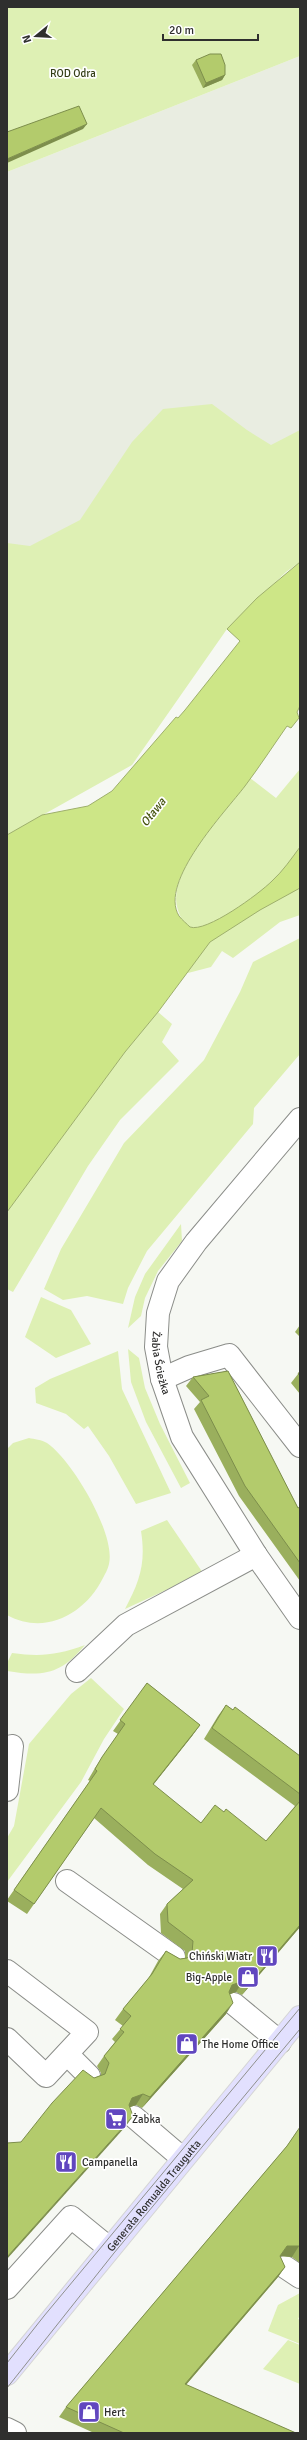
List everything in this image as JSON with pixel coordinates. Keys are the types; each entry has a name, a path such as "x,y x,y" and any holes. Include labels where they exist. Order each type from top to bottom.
{"main road":[{"name":"Generała Romualda Traugutta","path":"7,2374 182,2158 300,2017"}],"street":[{"name":"Żabia Ścieżka","path":"300,1119 196,1242 168,1281 158,1313 156,1347 162,1379 182,1437 256,1555 300,1618"},
{"path":"162,1379 189,1367 229,1355 300,1446"},
{"path":"77,1670 126,1626 256,1555"},
{"path":"7,1790 12,1746"},
{"path":"67,1881 174,1957"},
{"path":"7,1971 87,2032 46,2076 7,2039"},
{"path":"234,2004 280,2042"},
{"path":"67,2054 89,2076"},
{"path":"134,2117 182,2158"},
{"path":"7,2288 71,2217 109,2248"},
{"path":"7,2429 15,2433"}],"shaded area":[{"path":"300,56 300,533 7,744 7,172"}],"green space":[{"name":"ROD Odra","path":"7,7 300,7 300,56 7,172"},
{"path":"212,404 247,430 271,445 300,430 300,562 286,572 227,629 132,765 7,835 7,543 30,546 80,520 132,442 163,409"},
{"path":"300,769 300,915 280,922 233,958 222,951 211,967 188,973 190,943 178,911 176,899 179,883 185,867 194,851 250,778 276,798"},
{"path":"300,938 300,1054 254,1108 253,1124 147,1251 128,1288 123,1304 87,1296 63,1300 44,1289 61,1249 124,1143 204,1060 240,992 253,962"},
{"path":"158,1012 172,1024 162,1042 179,1061 120,1120 88,1166 13,1292 7,1289 7,1212 125,1052"},
{"path":"181,1224 182,1241 158,1271 145,1298 141,1316 128,1328 135,1297 145,1274"},
{"path":"41,1297 71,1310 91,1344 56,1358 25,1337"},
{"path":"128,1349 139,1358 145,1388 160,1424 190,1483 181,1488 146,1422 131,1382"},
{"path":"118,1351 122,1389 171,1493 136,1504 109,1456 88,1426 84,1429 66,1414 36,1403 35,1388 50,1379"},
{"path":"29,1438 47,1443 68,1465 90,1499 99,1517 106,1535 109,1551 109,1564 103,1578 86,1602 75,1611 62,1618 49,1622 36,1623 21,1621 7,1615 7,1449 13,1443"},
{"path":"167,1520 203,1573 125,1609 135,1590 140,1572 143,1553 141,1531"},
{"path":"85,1645 68,1662 60,1668 51,1671 31,1674 7,1671 7,1663 12,1653 40,1655 66,1651"},
{"path":"91,1678 124,1709 104,1739 81,1782 7,1882 7,1838 14,1826 29,1744 71,1694"},
{"path":"300,2293 300,2315 298,2319 300,2320 300,2344 268,2331 278,2305"},
{"path":"288,2340 300,2345 300,2384 263,2369"}],"water":[{"name":"Oława","path":"300,562 300,706 297,712 299,718 291,728 287,726 245,786 210,829 197,848 178,885 175,902 179,916 190,927 198,927 220,919 245,903 265,887 287,865 300,847 300,888 260,910 210,942 158,1012 125,1052 7,1212 7,835 42,815 88,806 112,791 176,717 178,718 185,710 240,641 227,629 257,598"}],"building":[{"path":"210,54 221,54 225,65 225,75 206,83 196,60"},
{"path":"79,106 87,124 7,159 7,132"},
{"path":"228,1371 298,1508 300,1507 300,1563 245,1486 201,1400 209,1396 193,1377"},
{"path":"147,1683 200,1725 153,1784 201,1823 215,1805 224,1812 226,1809 266,1841 300,1801 300,1925 250,1984 243,1981 232,1985 229,1992 233,2003 150,2097 143,2094 132,2098 129,2105 133,2116 7,2257 7,2143 21,2142 52,2103 83,2070 94,2078 105,2074 109,2063 104,2056 124,2032 120,2029 131,2016 123,2009 152,1974 166,1951 180,1959 187,1958 192,1953 193,1941 168,1922 167,1904 193,1880 155,1854 101,1808 34,1904 14,1890 97,1771 95,1769 102,1757 125,1724 120,1720"},
{"path":"226,1705 233,1710 235,1707 300,1756 300,1794 212,1728"},
{"path":"300,2127 300,2247 287,2246 280,2256 285,2267 185,2384 296,2433 124,2433 66,2407 287,2146"}],"tram line":[{"path":"7,2363 44,2316 300,2008"},
{"path":"7,2388 114,2253 300,2029"}],"place":[{"name":"Chiński Wiatr","path":"267,1956"},
{"name":"Big-Apple","path":"248,1977"},
{"name":"The Home Office","path":"187,2044"},
{"name":"Żabka","path":"116,2119"},
{"name":"Campanella","path":"66,2162"},
{"name":"Hert","path":"89,2412"}]}
